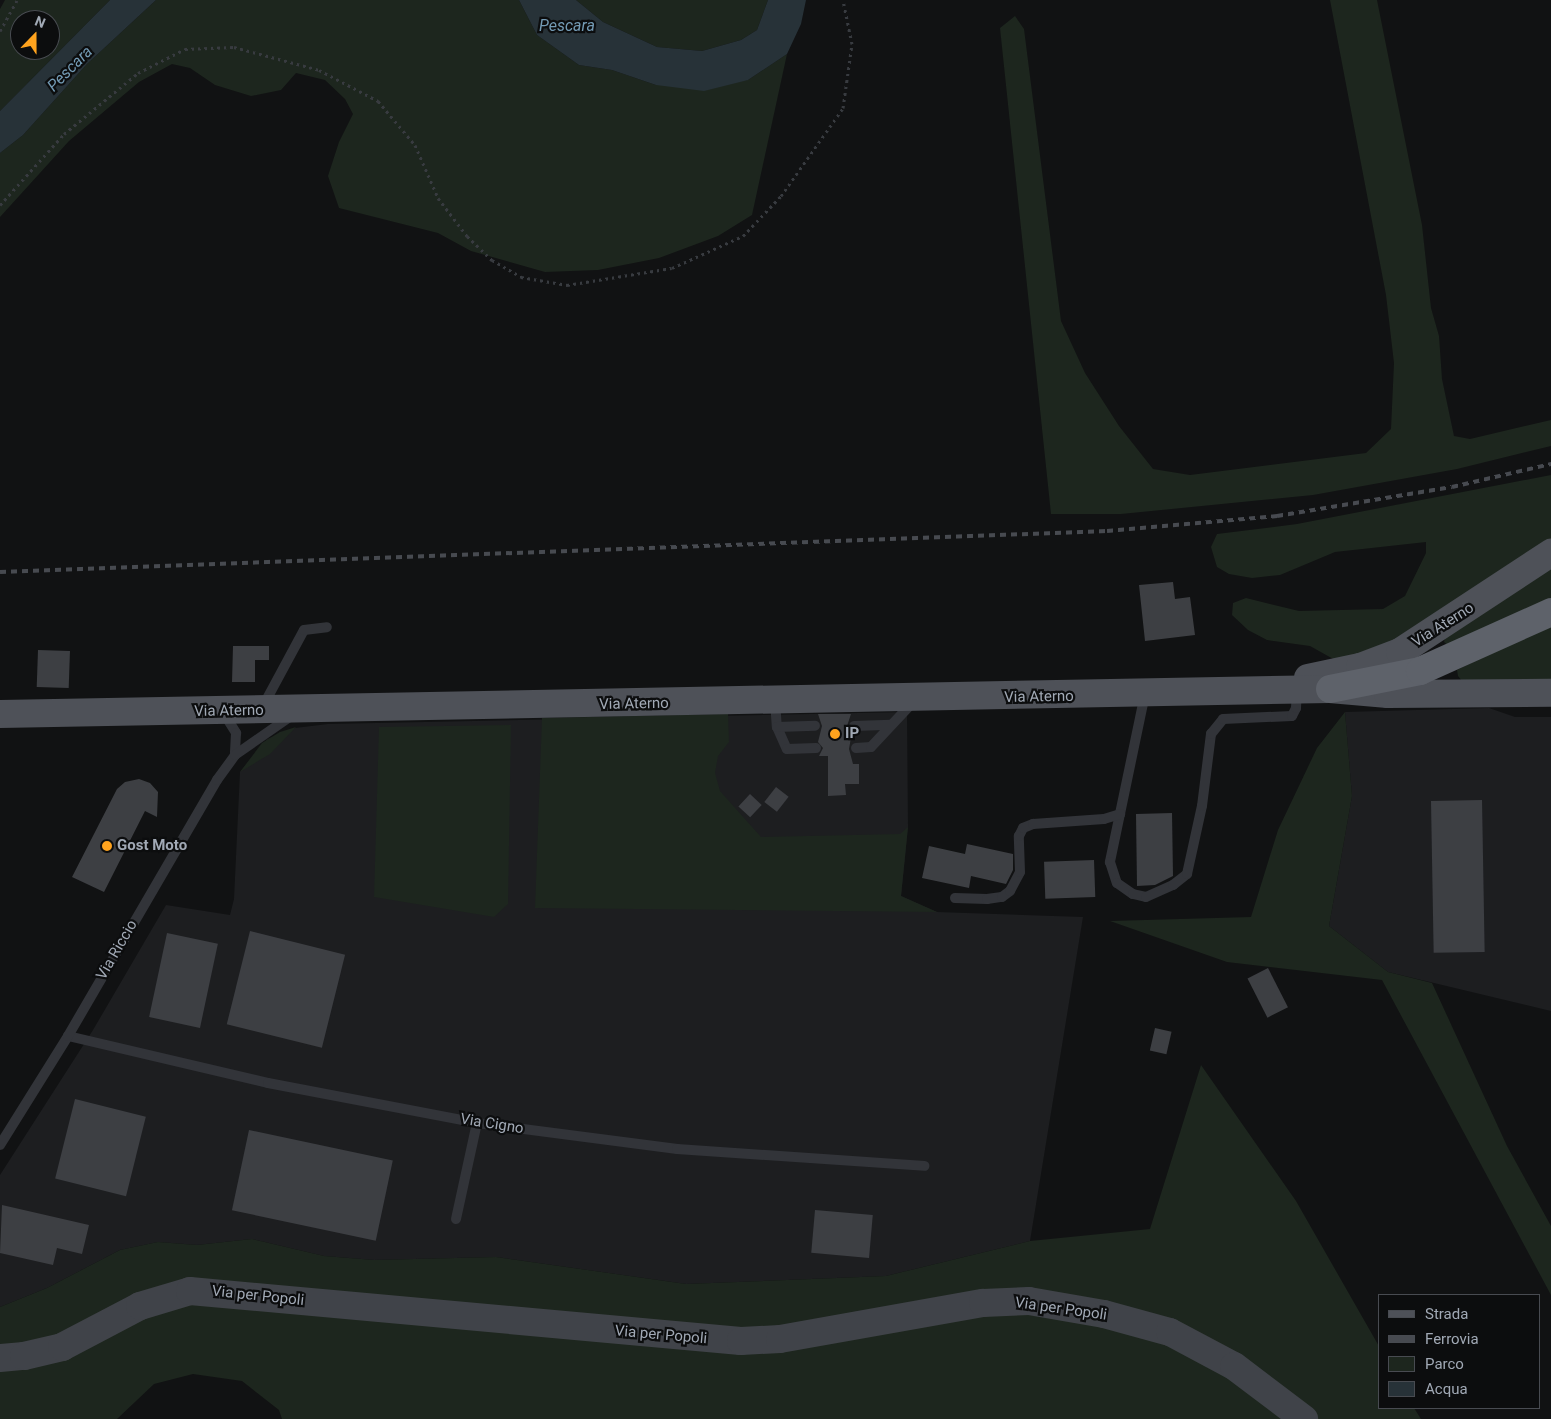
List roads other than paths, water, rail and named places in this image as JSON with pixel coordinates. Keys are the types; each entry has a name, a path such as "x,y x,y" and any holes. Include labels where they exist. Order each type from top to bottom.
{"highway":[{"path":"1330,689 1420,670 1551,612"}],"main road":[{"name":"Via Aterno","path":"1268,692 1286,683 1360,667 1400,652 1551,553"},
{"name":"Via Aterno","path":"0,714 302,710 776,714 916,698 1268,692 1330,689 1388,694 1551,693"},
{"name":"Via per Popoli","path":"0,1358 31,1355 62,1346 140,1306 169,1295 190,1291 741,1341 780,1339 983,1303 1029,1301 1104,1314 1170,1332 1234,1366 1304,1419"}],"lane":[{"path":"261,710 304,630 327,627"},
{"path":"1145,694 1110,862 1118,882 1133,894 1146,897 1173,885 1187,874 1202,806 1211,734 1224,719 1292,716 1296,708 1297,691"},
{"path":"856,748 871,747 916,698"},
{"name":"Via Riccio","path":"0,1145 68,1036 200,808 235,755 302,710"},
{"path":"222,711 236,733 235,755"},
{"path":"776,714 816,726"},
{"path":"776,714 787,749 816,748"},
{"path":"854,726 891,725"},
{"path":"955,898 987,899 1002,897 1010,891 1020,872 1020,836 1023,828 1034,824 1104,819 1120,814"},
{"name":"Via Cigno","path":"68,1036 268,1083 477,1123 677,1149 924,1166"},
{"path":"456,1219 477,1123"}],"water":[{"name":"Pescara","path":"110,0 156,0 87,64 23,135 0,153 0,111 51,60 60,60 60,50"},
{"name":"Pescara","path":"519,0 576,0 603,22 657,47 702,51 741,40 757,30 768,0 806,0 801,24 787,54 748,80 704,91 656,85 612,70 579,65 537,35"}],"railway":[{"path":"0,572 1107,531 1277,516 1452,487 1551,464"}],"place":[{"name":"IP","path":"835,734"},
{"name":"Gost Moto","path":"107,846"}]}
